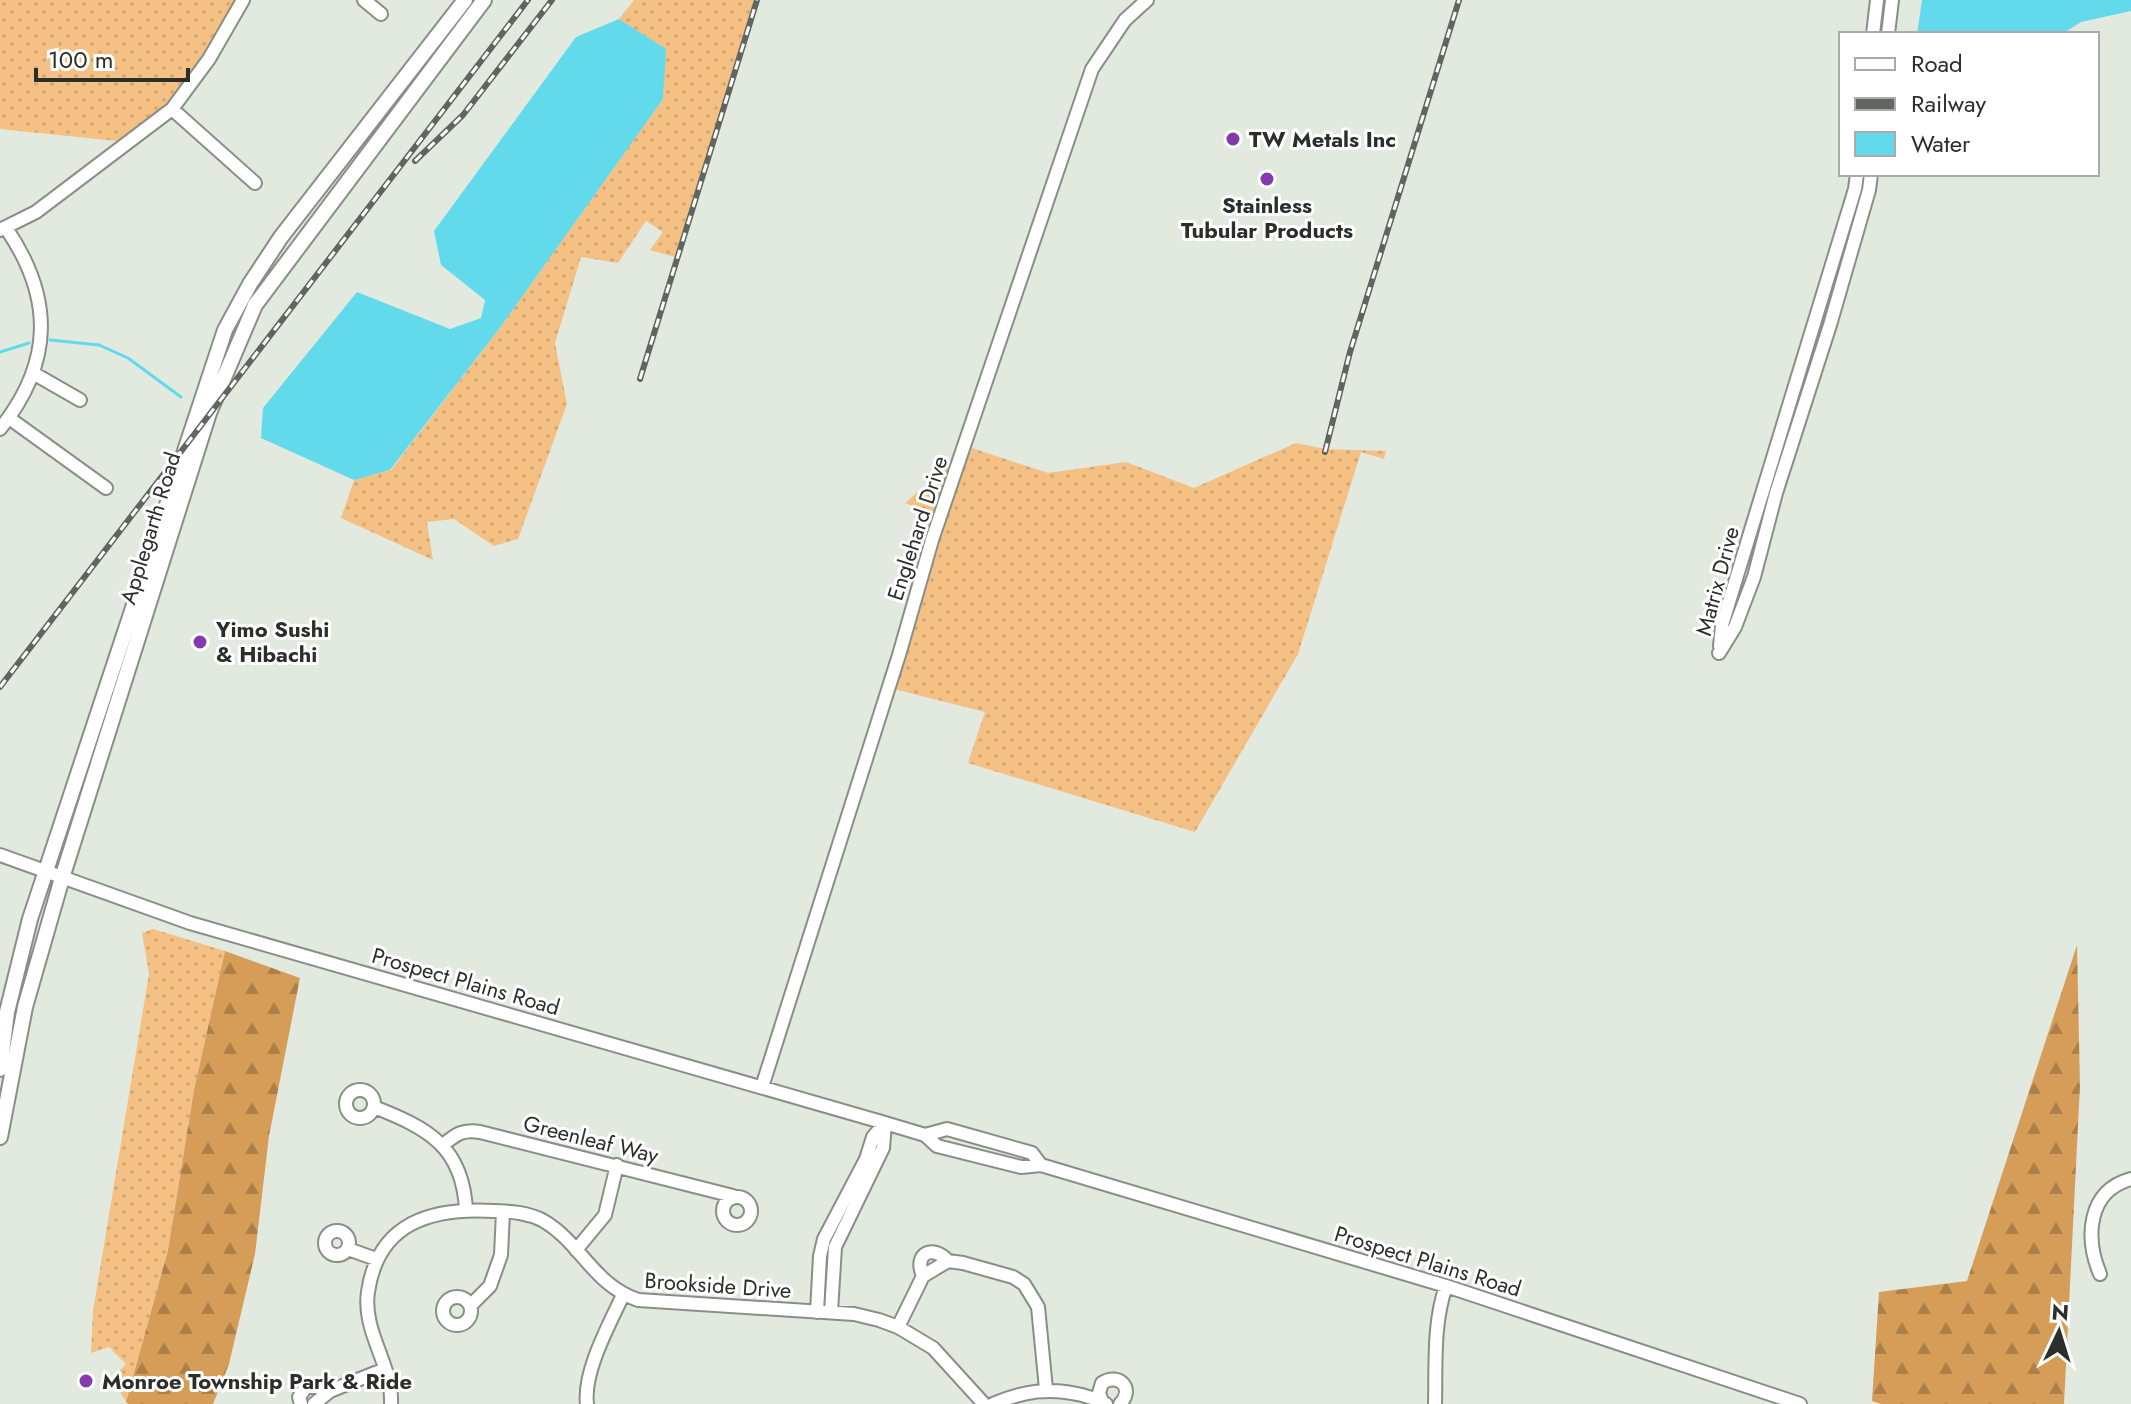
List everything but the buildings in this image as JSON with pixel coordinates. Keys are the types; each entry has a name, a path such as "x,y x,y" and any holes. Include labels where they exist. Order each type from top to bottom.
{"main road":[{"name":"Applegarth Road","path":"0,1069 7,1012 30,919 225,330 281,237 465,0"},
{"name":"Applegarth Road","path":"0,1137 25,1007 62,878 209,413 255,305 484,0"}],"street":[{"path":"0,429 28,388 42,337 41,313 22,251 3,229 36,212 172,109 209,59 243,0"},
{"path":"364,0 381,14"},
{"name":"Englehard Drive","path":"762,1087 899,655 932,540 1092,69 1125,20 1147,0"},
{"path":"1873,32 1877,0"},
{"path":"1888,32 1892,0"},
{"path":"172,109 255,183"},
{"name":"Matrix Drive","path":"1857,176 1722,625 1719,653 1735,627 1754,577 1776,493 1830,325 1871,176"},
{"path":"33,373 80,400"},
{"path":"9,418 106,488"},
{"name":"Prospect Plains Road","path":"0,855 190,923 925,1135 947,1129 1032,1153 1041,1165 1446,1286 1800,1404"},
{"path":"374,1107 423,1129 443,1145 462,1178 466,1210"},
{"path":"817,1312 824,1239 866,1159 873,1137 885,1123"},
{"path":"831,1312 835,1247 883,1148 885,1123"},
{"name":"Greenleaf Way","path":"443,1145 466,1130 733,1196"},
{"path":"576,1250 605,1215 617,1165"},
{"path":"2100,1274 2091,1244 2094,1215 2103,1194 2131,1179"},
{"name":"Brookside Drive","path":"391,1404 385,1369 367,1312 376,1259 397,1233 408,1225 436,1213 466,1210 525,1213 539,1219 552,1226 601,1279 623,1295 648,1302 854,1314 898,1327 933,1348 984,1404"},
{"path":"470,1306 490,1286 501,1255 503,1212"},
{"path":"348,1249 376,1259"},
{"path":"923,1276 920,1260 926,1253 932,1252 948,1261 1013,1277 1024,1284 1038,1307 1046,1389"},
{"path":"898,1327 923,1276 948,1261"},
{"path":"1435,1404 1438,1325 1446,1286"},
{"path":"587,1404 585,1390 601,1343 623,1295"},
{"path":"314,1404 326,1393 385,1369"},
{"path":"1104,1402 1099,1393 1102,1383 1112,1378 1122,1382 1127,1391 1120,1404"},
{"path":"301,1404 299,1397 306,1387 318,1387 326,1393"},
{"path":"993,1404 1015,1395 1046,1389 1104,1402"}],"shaded area":[{"path":"0,0 246,0 209,64 127,142 0,129"},
{"path":"634,0 754,0 675,257 650,250 663,232 646,221 618,263 581,257 555,343 567,404 518,539 494,546 454,519 427,522 433,560 341,518 354,480 391,470 499,329 663,99 665,49 619,19"},
{"path":"1296,443 1325,449 1386,451 1384,459 1361,452 1298,654 1195,832 968,763 985,712 894,689 947,518 905,503 969,447 1048,473 1126,462 1194,488"},
{"path":"153,929 225,951 194,1090 168,1249 126,1402 112,1378 126,1364 109,1347 91,1353 93,1311 149,974 142,933"}],"green space":[{"path":"2077,945 2080,1086 2064,1404 1881,1404 1872,1401 1879,1292 1967,1281"},
{"path":"225,951 300,978 269,1136 255,1254 229,1364 213,1404 128,1404 126,1402 168,1250 194,1090"}],"water":[{"path":"1922,0 2131,0 2131,11 2081,22 2065,32 1917,32"},
{"path":"619,19 666,49 663,99 499,329 390,470 354,480 261,438 263,408 357,292 450,329 481,318 485,300 441,265 434,231 576,37"}],"waterway":[{"path":"50,340 99,345 128,358 181,397"},
{"path":"0,352 29,343"}],"railway":[{"path":"0,687 528,0"},
{"path":"415,161 463,115 552,0"},
{"path":"640,379 757,0"},
{"path":"1325,452 1350,352 1459,0"}],"place":[{"name":"TW Metals Inc","path":"1233,139"},
{"name":"Stainless Tubular Products","path":"1267,179"},
{"name":"Yimo Sushi & Hibachi","path":"200,642"},
{"name":"Monroe Township Park & Ride","path":"86,1381"}]}
